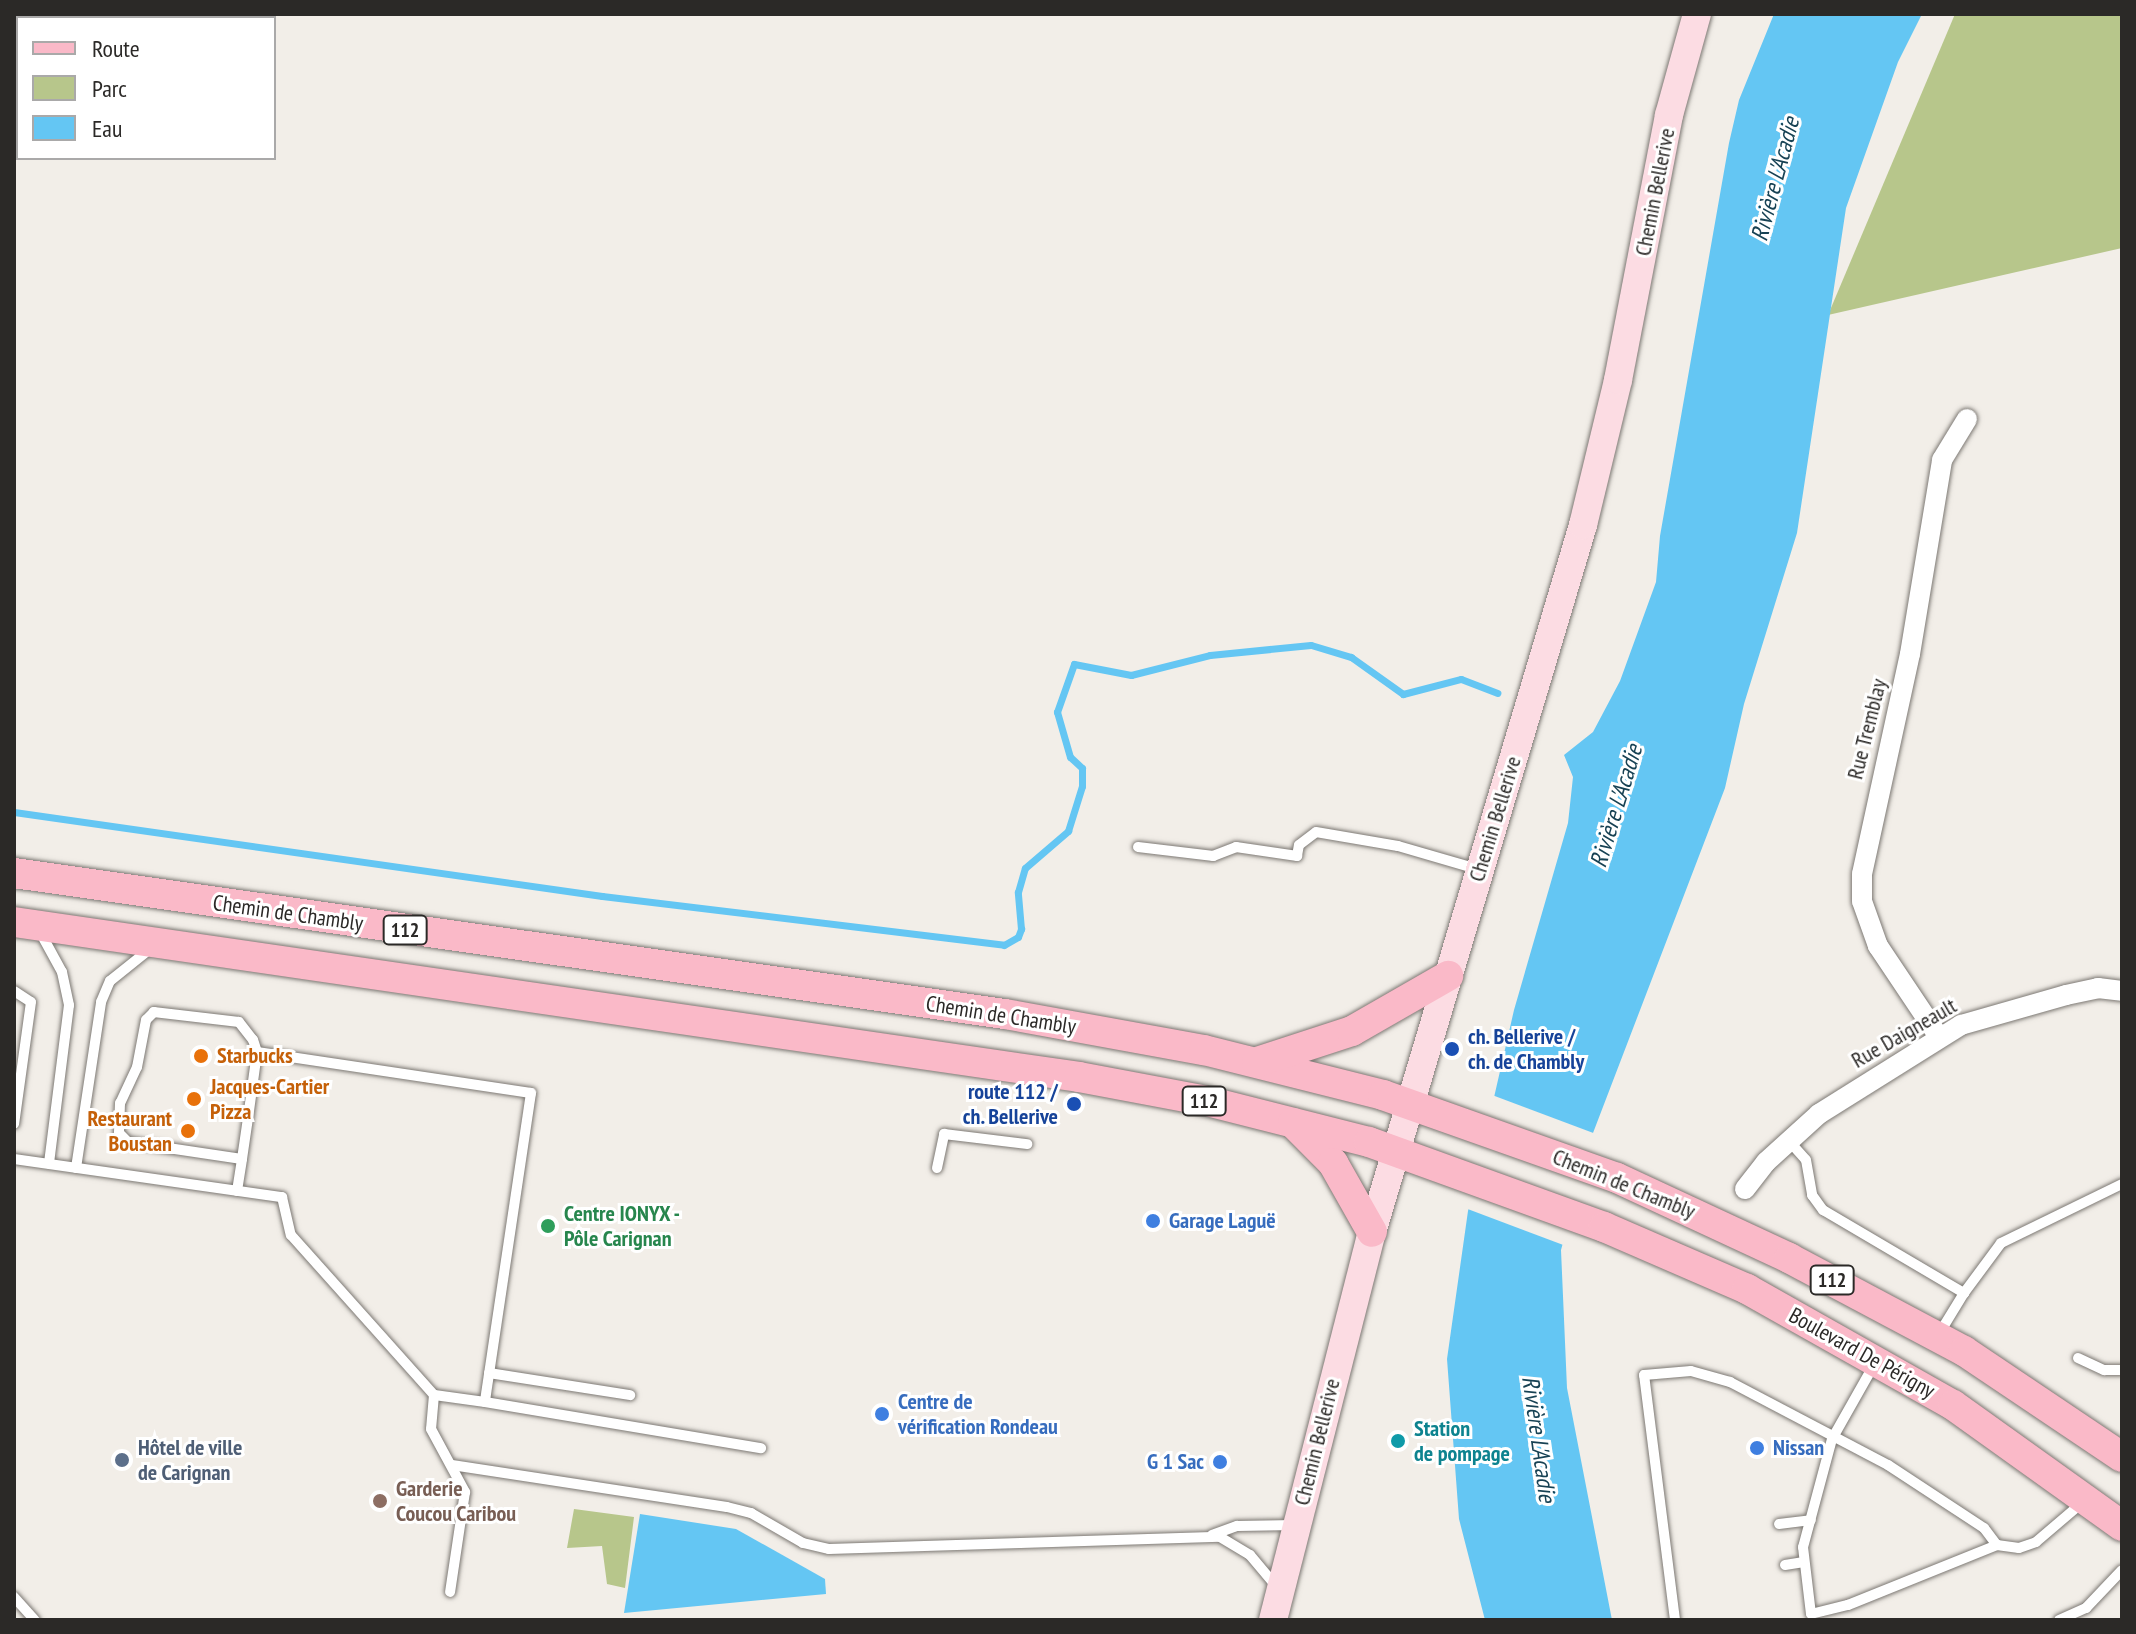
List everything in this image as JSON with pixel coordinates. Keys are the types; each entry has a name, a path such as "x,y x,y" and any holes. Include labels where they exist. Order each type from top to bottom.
{"main road":[{"name":"Chemin Bellerive","path":"1273,1620 1372,1232 1593,486 1669,115 1697,14"},
{"name":"Chemin de Chambly","path":"14,873 993,1012 1257,1062 1410,1104 1594,1169 1750,1239 1938,1336"},
{"name":"112","path":"25,923 1079,1077 1291,1121 1396,1150"},
{"path":"1257,1062 1352,1031 1448,976"},
{"path":"1291,1121 1333,1163 1372,1232"},
{"name":"Boulevard De Périgny","path":"1396,1150 1580,1218 1747,1289 1877,1359 1974,1418 2121,1523"},
{"name":"112","path":"1938,1336 2122,1457"}],"street":[{"name":"Rue Tremblay","path":"1939,1037 1871,932 1862,874 1910,654 1942,460 1967,419"},
{"name":"Rue Daigneault","path":"1745,1189 1788,1140 1819,1114 1939,1037 1974,1019 2051,998 2098,988 2122,991"}],"lane":[{"path":"1138,847 1213,856 1236,847 1297,856 1299,845 1316,832 1398,846 1479,870"},
{"path":"25,923 62,972 69,1005 49,1164"},
{"path":"76,1168 103,994 117,974 160,942"},
{"path":"14,991 25,993 31,1002 14,1124"},
{"path":"237,1191 242,1159 257,1052 239,1022 154,1012 143,1029 137,1067 118,1112 117,1128 128,1142 242,1159"},
{"path":"257,1052 531,1093 485,1402"},
{"path":"937,1168 944,1134 1027,1144"},
{"path":"1788,1140 1806,1160 1812,1195 1823,1210 1964,1293"},
{"path":"14,1159 282,1197 291,1235 434,1395 761,1448"},
{"path":"1938,1336 1964,1293 2001,1243 2122,1184"},
{"path":"2078,1358 2104,1370 2122,1370"},
{"path":"1877,1359 1832,1439 1811,1520 1804,1562 1812,1617 1997,1545 2019,1548 2036,1542 2069,1519 2087,1498"},
{"path":"1675,1620 1644,1375 1678,1370 1717,1376 1832,1439 1888,1465 1984,1528 1997,1545"},
{"path":"489,1373 630,1395"},
{"path":"434,1395 431,1429 465,1492 450,1592"},
{"path":"452,1465 727,1507 751,1513 803,1543 829,1549 1210,1536 1237,1526 1297,1525"},
{"path":"1779,1524 1811,1520"},
{"path":"1210,1536 1238,1545 1280,1591"},
{"path":"1785,1565 1804,1562"},
{"path":"2059,1620 2081,1612 2122,1570"},
{"path":"14,1597 35,1620"}],"green space":[{"path":"1955,14 2122,14 2122,248 1828,315"},
{"path":"574,1509 634,1517 625,1588 607,1584 602,1546 567,1548"}],"water":[{"name":"Rivière L'Acadie","path":"1774,14 1922,14 1898,62 1846,208 1797,533 1744,704 1725,788 1593,1133 1561,1250 1567,1388 1612,1620 1485,1620 1459,1519 1447,1359 1468,1211 1514,1010 1568,823 1573,777 1564,755 1593,732 1620,681 1656,582 1660,536 1729,143 1739,100"},
{"path":"640,1514 736,1529 825,1579 826,1594 624,1613"}],"pier":[{"path":"1492,1095 1596,1134 1566,1246 1465,1208"}],"waterway":[{"path":"14,812 602,896 1004,945 1018,937 1021,929 1018,892 1025,868 1068,831 1082,786 1082,768 1070,757 1057,712 1074,664 1131,675 1210,655 1311,645 1351,657 1403,694 1461,679 1497,693"}],"place":[{"name":"ch. Bellerive / ch. de Chambly","path":"1452,1049"},
{"name":"Starbucks","path":"201,1056"},
{"name":"Jacques-Cartier Pizza","path":"194,1099"},
{"name":"route 112 / ch. Bellerive","path":"1074,1104"},
{"name":"Restaurant Boustan","path":"188,1131"},
{"name":"Garage Laguë","path":"1153,1221"},
{"name":"Centre IONYX - Pôle Carignan","path":"548,1226"},
{"name":"Centre de vérification Rondeau","path":"882,1414"},
{"name":"Station de pompage","path":"1398,1441"},
{"name":"Nissan","path":"1757,1448"},
{"name":"Hôtel de ville de Carignan","path":"122,1460"},
{"name":"G 1 Sac","path":"1220,1462"},
{"name":"Garderie Coucou Caribou","path":"380,1501"}]}
